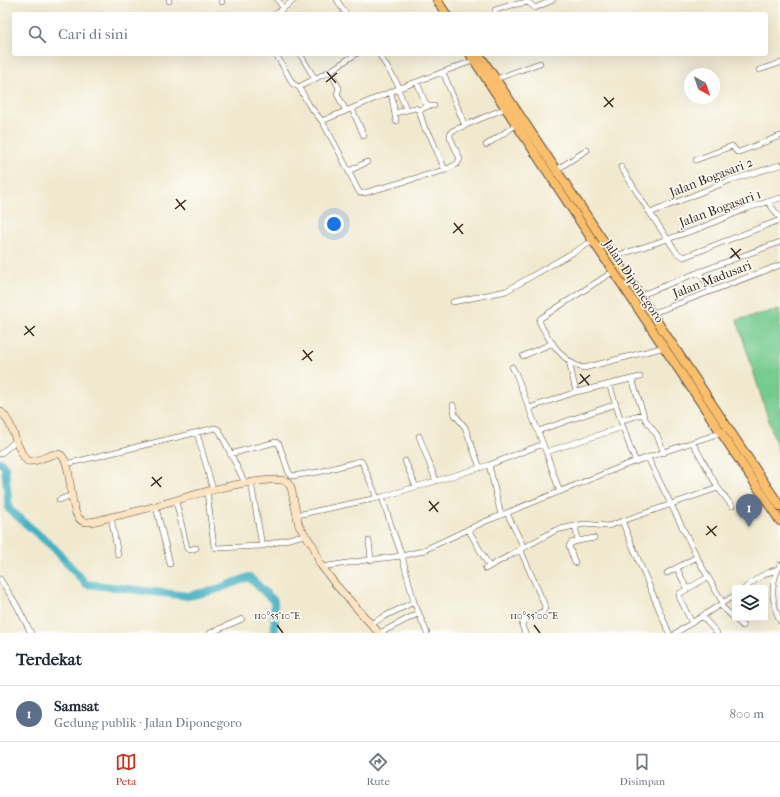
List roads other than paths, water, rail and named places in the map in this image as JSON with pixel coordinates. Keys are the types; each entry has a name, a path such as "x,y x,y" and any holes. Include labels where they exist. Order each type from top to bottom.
{"main road":[{"path":"437,0 445,12"},
{"path":"444,0 446,12"},
{"name":"Jalan Diponegoro","path":"476,56 496,79 516,125 593,241 665,347 780,506"},
{"name":"Jalan Diponegoro","path":"476,56 509,106 556,170 652,314 780,520"}],"street":[{"path":"278,0 281,12 294,0"},
{"path":"337,0 345,12"},
{"path":"495,12 497,9 528,2 534,8 553,0"},
{"path":"277,56 293,84 299,87 309,105 322,122 360,193 445,170 457,164 460,159 450,134 452,131 509,106"},
{"path":"301,56 315,79"},
{"path":"299,87 353,56"},
{"path":"380,56 399,88 406,109"},
{"path":"322,122 399,88 443,72 476,56"},
{"path":"759,70 780,62"},
{"path":"496,79 540,63"},
{"path":"330,70 339,88 337,94 346,111"},
{"path":"443,72 465,126"},
{"path":"395,113 406,109 415,108 419,110 431,106 425,102 417,82"},
{"path":"391,92 396,121"},
{"path":"352,109 364,136"},
{"path":"419,110 425,129 430,135 445,170"},
{"path":"486,145 516,125"},
{"path":"696,160 732,146 737,152 739,152 779,136"},
{"path":"556,170 587,150"},
{"path":"349,171 367,162"},
{"name":"Jalan Bogasari 2","path":"650,213 731,180 780,165"},
{"path":"621,167 650,213 668,238"},
{"name":"Jalan Bogasari 1","path":"613,257 698,229 748,208 780,198"},
{"path":"768,202 780,219"},
{"name":"Jalan Bogasari 1","path":"668,238 677,253 684,257 780,219"},
{"path":"453,302 506,291 593,241"},
{"path":"639,296 780,242"},
{"name":"Jalan Madusari","path":"652,314 780,265"},
{"path":"614,271 541,318 539,321 540,324 558,350 574,365 584,368 665,347"},
{"path":"699,272 711,291"},
{"path":"523,356 553,343"},
{"path":"569,361 576,392"},
{"path":"512,367 543,444 560,492"},
{"path":"529,408 576,392 640,377"},
{"path":"632,379 645,419 657,435 664,453"},
{"path":"609,384 622,420 628,443 636,462"},
{"path":"538,431 616,404"},
{"path":"453,405 455,414 465,427 480,468"},
{"path":"0,411 8,420 27,461 35,462 53,454 63,456 66,464 76,516 86,523 156,507 210,491 248,482 288,478 319,472 360,461 364,464 377,498"},
{"path":"622,420 643,414"},
{"path":"546,452 623,427"},
{"path":"66,464 215,428 219,430 230,454 248,482 262,546"},
{"path":"322,567 371,559 402,556 422,551 501,515 636,462 725,431"},
{"path":"197,433 210,491 215,548 262,546 304,534"},
{"path":"419,436 436,481"},
{"path":"0,454 17,440"},
{"path":"230,454 276,442 278,444 291,487 299,526 314,546 322,567 380,633 419,613"},
{"path":"693,443 718,488 732,506"},
{"path":"297,515 382,497 480,468 543,444"},
{"path":"648,458 721,604 743,626"},
{"path":"405,461 416,487"},
{"path":"489,465 501,515"},
{"path":"468,529 487,568 556,530 590,524 607,526 718,488"},
{"path":"59,500 72,495"},
{"path":"382,497 402,556 414,602 427,633"},
{"path":"176,501 187,548 189,550 196,548"},
{"path":"156,507 170,564"},
{"path":"507,513 545,606 544,611 523,621 522,626 525,633"},
{"path":"112,517 118,555"},
{"path":"622,521 669,633"},
{"path":"575,526 578,541"},
{"path":"575,563 569,544 594,538"},
{"path":"368,541 371,559"},
{"path":"667,573 697,557"},
{"path":"749,585 760,576 779,567"},
{"path":"779,567 773,586 772,598 780,621"},
{"path":"677,568 687,589"},
{"path":"692,623 679,596 680,593 708,577"},
{"path":"0,579 16,604 31,633"},
{"path":"676,633 732,597"},
{"path":"371,624 414,602"},
{"path":"702,616 717,633"},
{"path":"210,633 242,619"}],"waterway":[{"path":"0,462 5,467 9,509 54,548 86,584 188,596 215,590 249,577 274,601 275,633"}],"place":[{"name":"Samsat","path":"749,527"}]}
